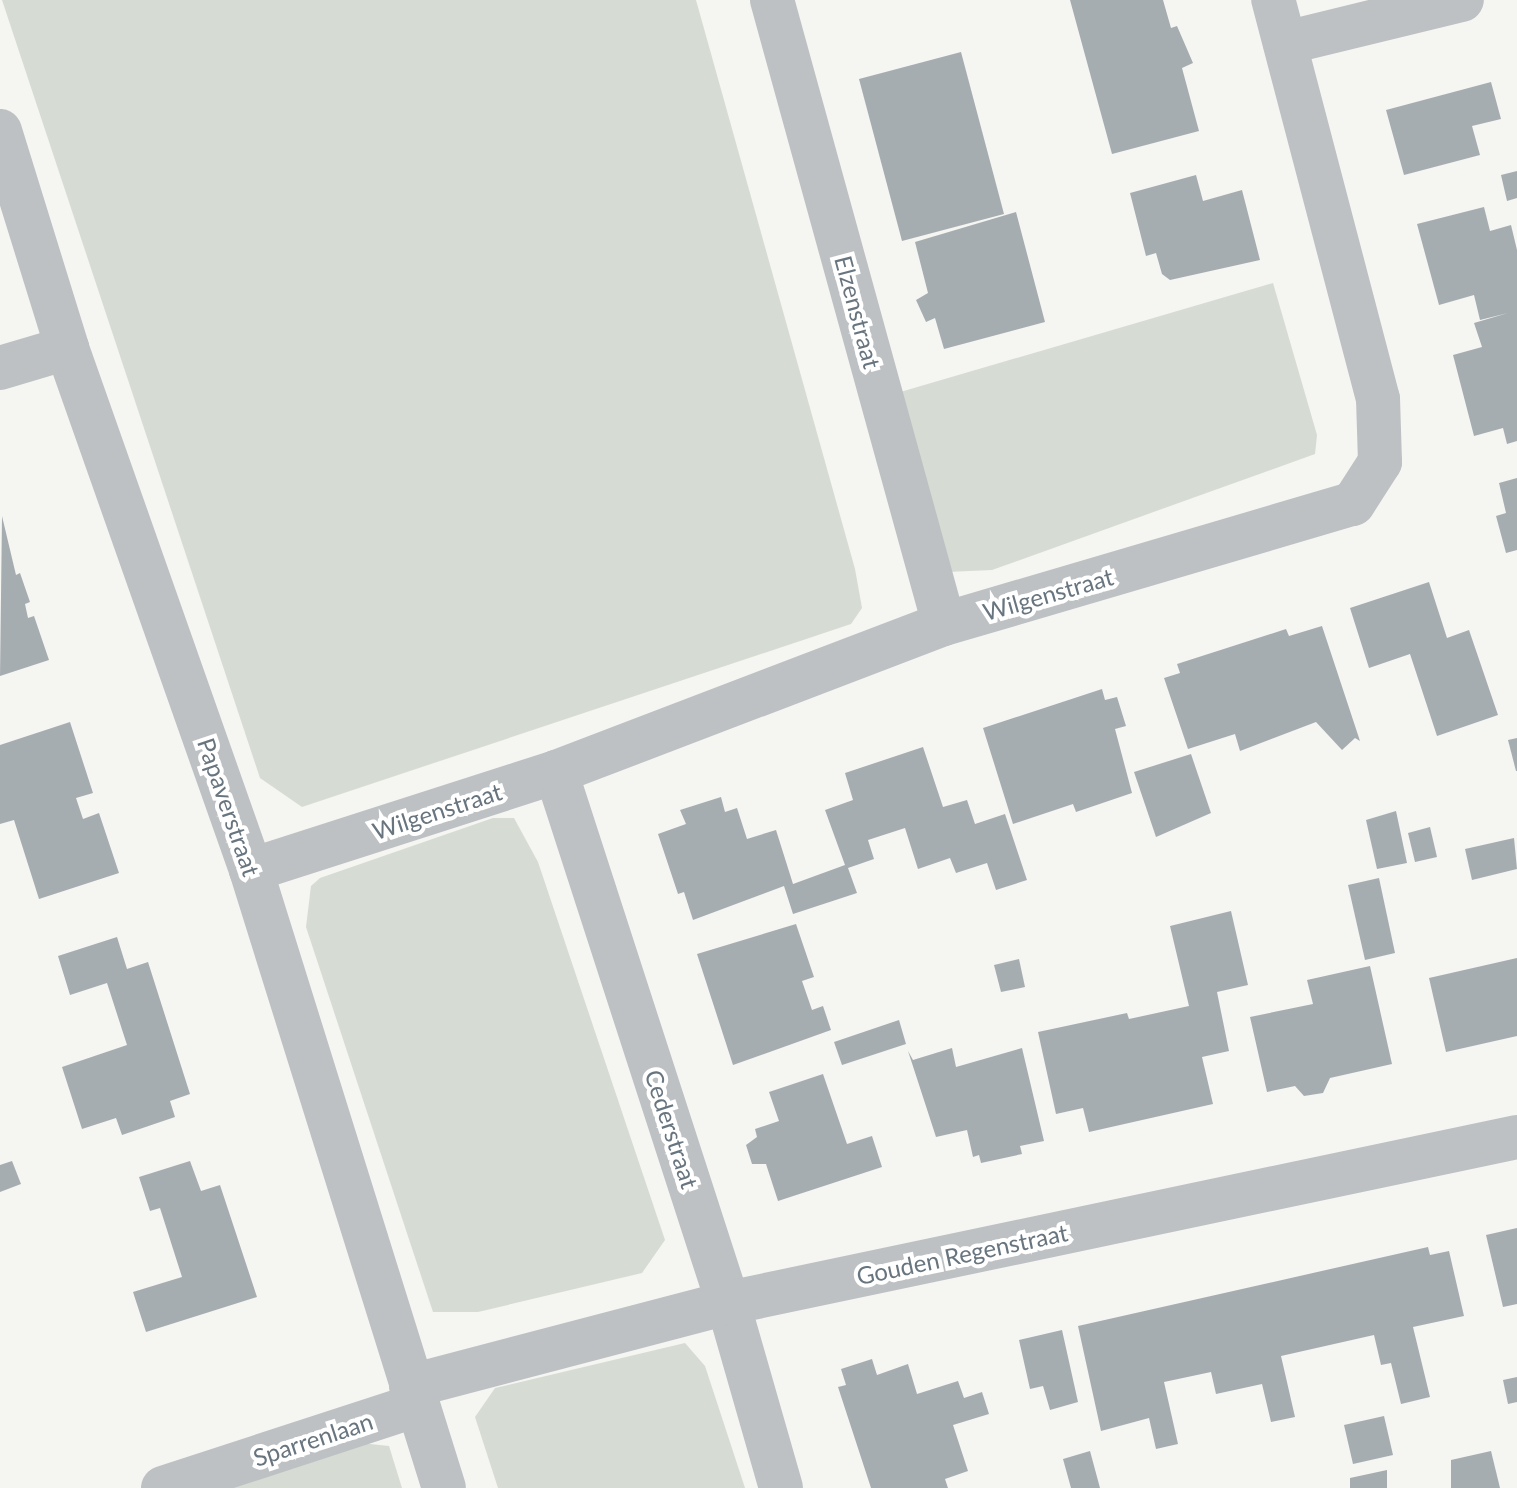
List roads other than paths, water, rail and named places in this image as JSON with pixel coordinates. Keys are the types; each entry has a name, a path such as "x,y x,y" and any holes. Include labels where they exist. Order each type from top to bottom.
{"street":[{"name":"Elzenstraat","path":"772,0 944,624"},
{"name":"Wilgenstraat","path":"251,870 556,772 944,624 1353,504 1380,462 1378,399 1273,0"},
{"path":"1285,43 1462,0"},
{"name":"Papaverstraat","path":"0,131 67,348 251,870 444,1488"},
{"path":"0,368 67,348"},
{"name":"Cederstraat","path":"556,772 728,1303 781,1488"},
{"name":"Gouden Regenstraat","path":"414,1395 728,1303 1517,1137"},
{"name":"Sparrenlaan","path":"163,1488 414,1395"}]}
